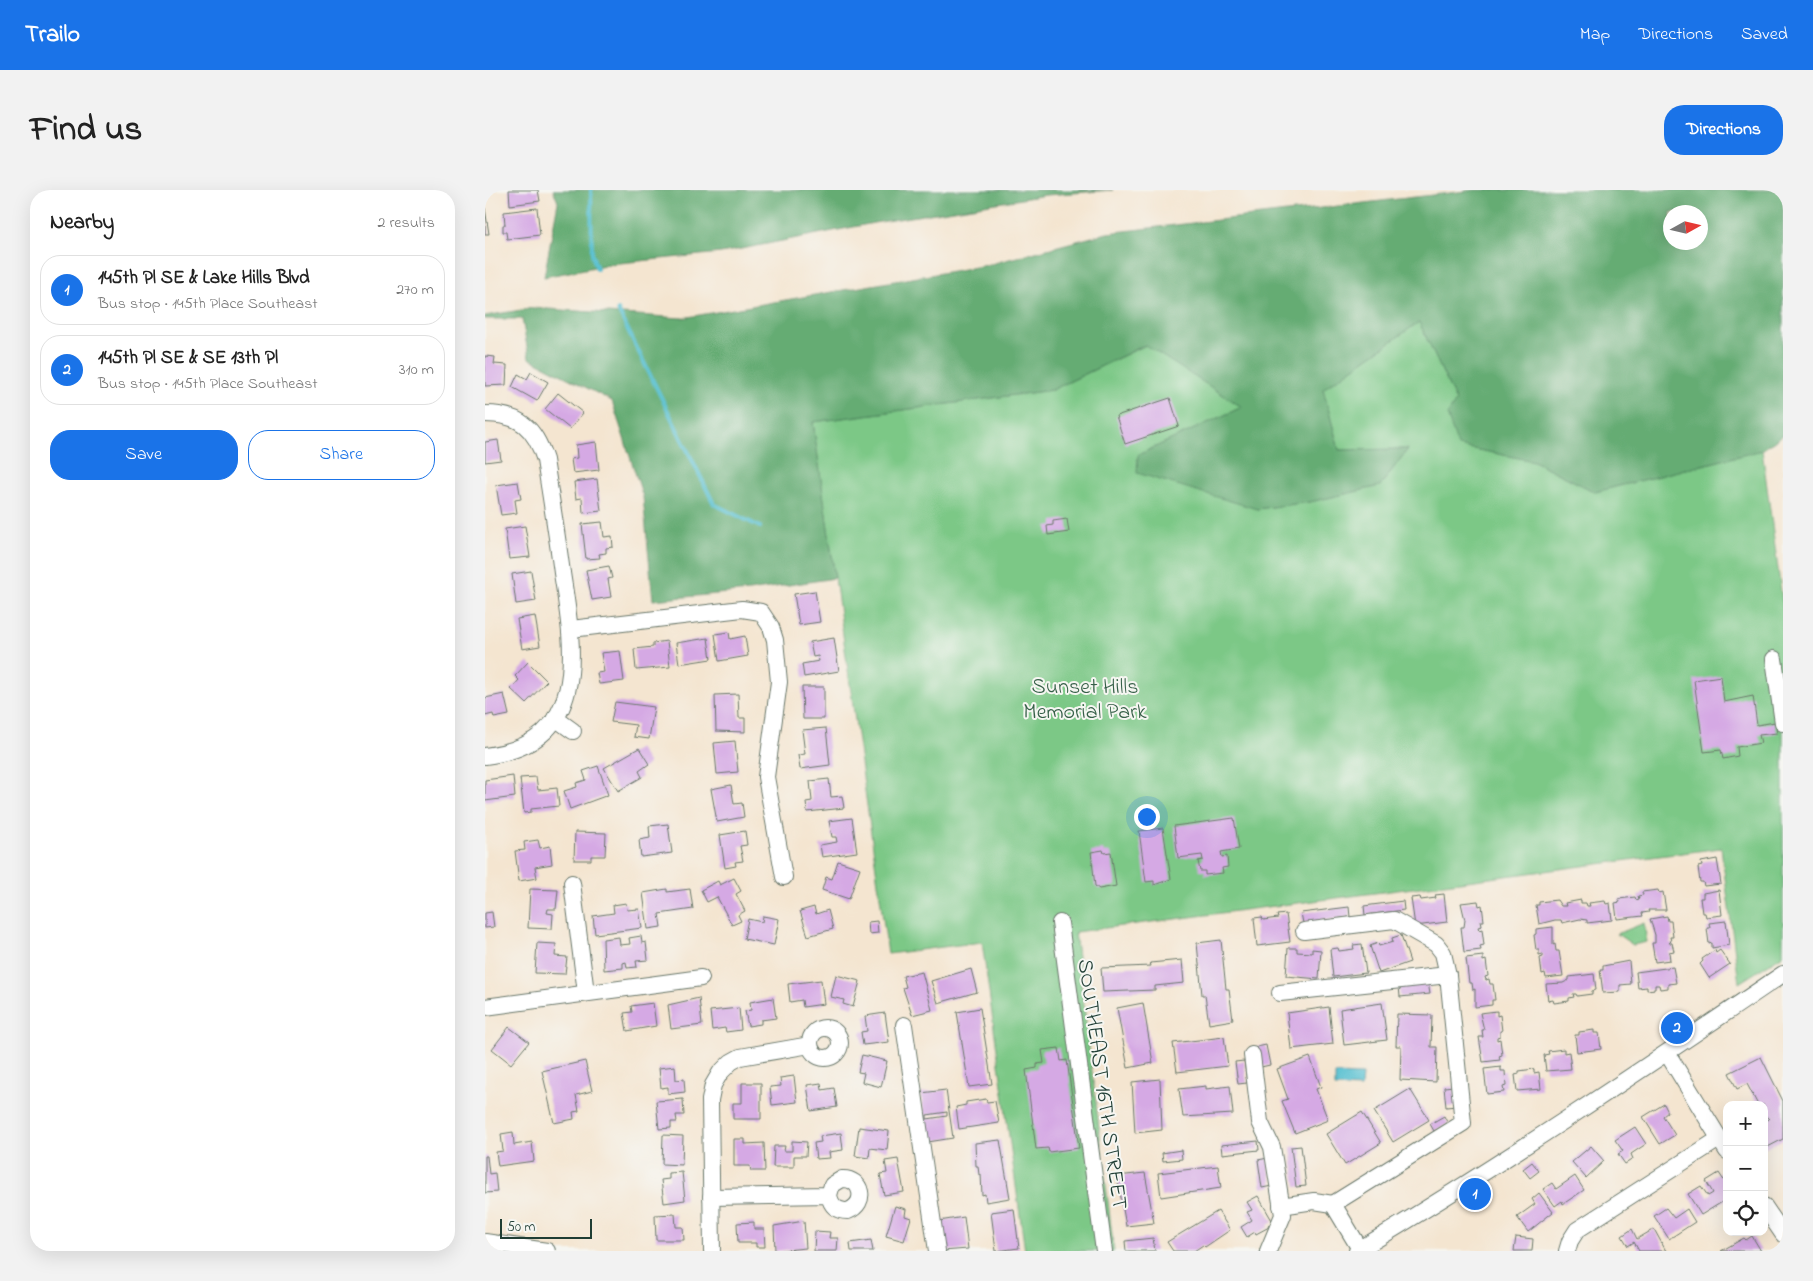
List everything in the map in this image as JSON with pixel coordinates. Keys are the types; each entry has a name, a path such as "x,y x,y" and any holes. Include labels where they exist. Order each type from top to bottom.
{"street":[{"path":"485,414 508,416 519,420 537,437 545,460 571,629 572,666 565,701 555,718 543,731 518,748 503,754 485,756"},
{"path":"571,629 742,609 761,612 771,627 779,682 766,777 784,877"},
{"path":"1774,659 1783,723"},
{"path":"555,718 573,731"},
{"path":"572,883 586,993"},
{"path":"1281,1206 1314,1201 1333,1204 1463,1123 1448,975 1443,953 1436,944 1394,920 1304,931"},
{"name":"SOUTHEAST 16TH STREET","path":"1060,923 1104,1251"},
{"path":"1333,1204 1362,1250 1667,1053 1783,974"},
{"path":"1280,993 1448,975"},
{"path":"485,1007 701,978"},
{"path":"903,1025 937,1251"},
{"path":"712,1251 710,1100 713,1085 720,1073 731,1062 741,1057 811,1045"},
{"path":"1569,1246 1577,1230 1723,1145 1667,1053"},
{"path":"1252,1055 1260,1122 1272,1147 1283,1215 1267,1251"},
{"path":"711,1197 829,1195"},
{"path":"1768,1212 1783,1234"},
{"path":"485,1242 547,1251"}],"green space":[{"path":"553,190 1113,190 1046,195 874,223 721,253 610,264 544,277 558,202"},
{"path":"1475,190 1783,190 1783,435 1762,450 1595,492 1534,461 1458,446 1447,415 1456,401 1419,322 1323,389 1339,450 1408,449 1380,486 1310,502 1257,509 1137,473 1138,455 1242,407 1145,345 1052,390 813,422 835,578 749,591 653,600 643,497 612,401 529,358 522,319 485,319 485,316 533,308 682,318 987,265 1107,233"},
{"name":"Sunset Hills Memorial Park","path":"1419,322 1456,401 1459,446 1534,461 1595,492 1762,450 1783,606 1783,955 1739,983 1721,848 1075,932 1114,1251 1025,1251 982,942 888,954 813,422 1052,390 1146,345 1242,407 1138,455 1257,509 1310,502 1380,486 1408,449 1339,450 1323,389"},
{"path":"1644,923 1647,942 1633,945 1617,934"}],"water":[{"path":"1335,1074 1362,1075 1361,1088 1335,1087"}],"building":[{"path":"509,190 538,190 540,201 510,205"},
{"path":"485,208 489,234 485,234"},
{"path":"537,208 540,235 507,239 506,232 503,232 503,225 505,225 504,212"},
{"path":"485,356 495,357 494,364 507,365 506,385 485,386"},
{"path":"531,372 548,382 537,401 512,387 518,374 527,379"},
{"path":"558,393 583,413 570,429 545,409"},
{"path":"1170,398 1179,426 1125,444 1116,416"},
{"path":"498,440 501,460 485,462 485,442"},
{"path":"596,442 599,470 573,473 571,459 577,458 576,445"},
{"path":"597,479 601,511 583,513 582,498 576,499 574,482"},
{"path":"518,482 521,499 515,500 517,513 501,515 496,485"},
{"path":"1067,519 1069,532 1048,535 1047,526 1053,525 1053,521"},
{"path":"602,522 604,537 612,536 613,547 606,548 606,553 599,554 600,558 586,559 582,524"},
{"path":"525,526 530,557 509,559 505,529"},
{"path":"609,566 612,578 608,579 611,597 592,600 586,570"},
{"path":"531,571 536,601 516,604 512,574"},
{"path":"815,591 820,622 799,625 794,594"},
{"path":"535,616 540,646 522,649 517,619"},
{"path":"729,632 730,639 745,636 748,656 719,661 715,634"},
{"path":"708,638 711,659 679,664 676,643"},
{"path":"834,638 839,671 804,677 802,664 819,661 818,656 813,657 810,642"},
{"path":"667,641 670,667 636,670 634,649 653,647 653,643"},
{"path":"620,651 624,681 599,684 597,673 604,672 601,653"},
{"path":"528,662 547,681 526,703 511,689 519,680 515,676"},
{"path":"1721,676 1724,702 1753,696 1757,725 1775,722 1777,733 1759,735 1761,743 1737,747 1738,756 1723,759 1721,750 1704,752 1694,680"},
{"path":"802,687 824,687 824,719 803,719"},
{"path":"504,694 509,715 494,718 493,714 485,716 485,698"},
{"path":"738,694 739,718 745,718 745,732 716,731 715,695"},
{"path":"615,702 654,707 649,739 634,737 636,725 611,722"},
{"path":"826,728 830,765 800,769 798,755 805,754 802,730"},
{"path":"735,741 738,772 717,774 714,743"},
{"path":"639,748 649,764 639,771 642,777 618,791 604,768"},
{"path":"598,766 608,795 570,809 564,791 577,787 576,783 586,780 583,771"},
{"path":"513,776 515,797 485,801 485,780"},
{"path":"536,777 538,790 557,788 559,806 531,809 531,812 524,813 520,778"},
{"path":"829,779 831,797 842,796 844,808 807,812 806,802 812,801 810,781"},
{"path":"731,785 734,804 742,803 744,817 717,822 711,789"},
{"path":"852,818 857,852 822,857 820,845 837,842 836,837 832,837 829,821"},
{"path":"1234,818 1239,849 1221,852 1222,857 1227,856 1228,867 1222,868 1223,873 1205,875 1205,871 1200,871 1198,861 1203,860 1202,855 1178,858 1174,826"},
{"path":"668,824 672,853 641,857 639,840 650,838 649,826"},
{"path":"1163,828 1171,879 1154,885 1154,881 1146,882 1139,831"},
{"path":"745,831 747,845 740,846 743,861 735,862 736,866 725,868 720,835"},
{"path":"575,832 606,833 605,856 591,856 591,860 574,860"},
{"path":"538,840 540,848 550,846 552,864 535,867 537,878 519,881 515,851 525,850 524,842"},
{"path":"1103,850 1104,853 1111,852 1116,886 1099,889 1095,886 1091,852"},
{"path":"1717,859 1721,884 1704,886 1703,882 1700,882 1698,867 1702,866 1701,862"},
{"path":"838,861 860,868 849,899 822,890 826,877 832,879"},
{"path":"734,878 741,891 736,894 745,911 738,915 741,921 732,925 717,897 707,902 701,890 718,881 720,885"},
{"path":"530,889 558,890 556,909 548,909 547,913 553,914 552,929 528,928"},
{"path":"667,889 667,892 690,889 693,909 659,914 661,927 648,929 643,893"},
{"path":"1658,890 1659,893 1663,892 1666,910 1648,910 1649,912 1642,913 1643,916 1617,919 1615,903 1620,902 1619,899 1635,897 1636,900 1639,899 1638,896 1643,895 1642,892"},
{"path":"1719,890 1722,915 1706,917 1705,913 1702,913 1700,898 1703,898 1703,893"},
{"path":"1444,894 1447,922 1415,926 1411,898 1420,897 1421,900 1436,898 1435,895"},
{"path":"1557,900 1561,906 1566,906 1565,903 1581,900 1581,903 1586,903 1587,906 1590,906 1589,903 1605,901 1606,904 1610,903 1612,920 1587,923 1587,920 1580,919 1562,923 1561,920 1555,920 1539,924 1536,905 1539,905 1539,902"},
{"path":"1403,901 1404,910 1365,915 1364,906"},
{"path":"1478,901 1479,906 1482,905 1484,921 1481,921 1482,926 1478,927 1479,930 1482,929 1484,945 1480,946 1481,950 1464,952 1461,927 1464,927 1465,920 1461,903"},
{"path":"626,903 627,910 639,909 642,928 595,934 593,916 614,913 613,905"},
{"path":"814,907 816,914 828,910 833,929 808,936 800,911"},
{"path":"1349,907 1350,917 1303,923 1301,913"},
{"path":"492,912 494,927 485,928 485,913"},
{"path":"1286,914 1290,942 1257,946 1254,918 1262,917 1263,920 1278,918 1277,915"},
{"path":"763,916 779,919 774,945 744,939 748,919 762,922"},
{"path":"1667,916 1668,921 1671,921 1673,937 1670,937 1671,941 1669,943 1672,943 1674,951 1669,952 1670,960 1655,962 1652,943 1655,943 1655,935 1650,919"},
{"path":"877,921 878,933 869,934 868,922"},
{"path":"1726,921 1729,945 1712,948 1712,943 1709,944 1707,928 1710,928 1709,923"},
{"path":"1553,927 1553,945 1555,944 1556,951 1559,951 1563,976 1546,978 1545,973 1542,974 1540,958 1543,957 1543,954 1539,955 1539,950 1536,950 1534,935 1536,934 1536,929"},
{"path":"1401,935 1410,962 1379,973 1370,946 1378,943 1379,946 1393,942 1392,938"},
{"path":"641,936 642,943 646,942 648,960 636,961 637,967 627,968 626,962 623,963 623,968 604,970 603,939 619,937 620,945 630,944 629,938"},
{"path":"1221,940 1226,989 1229,989 1233,1020 1209,1024 1205,995 1202,995 1197,943"},
{"path":"537,943 556,944 555,956 567,957 565,974 535,973"},
{"path":"1362,944 1366,973 1333,977 1330,949 1338,948 1339,951 1354,949 1353,945"},
{"path":"1288,948 1297,948 1297,952 1312,953 1312,949 1321,950 1319,979 1286,976"},
{"path":"1715,950 1716,953 1720,950 1730,964 1709,978 1700,964 1703,961 1702,959"},
{"path":"1483,956 1483,961 1486,960 1488,976 1485,977 1486,980 1489,979 1490,984 1493,984 1495,1000 1492,1000 1492,1005 1475,1007 1475,989 1473,990 1472,983 1469,983 1466,958"},
{"path":"1182,960 1184,983 1155,986 1155,990 1103,992 1101,968 1151,966 1150,963"},
{"path":"1629,961 1631,984 1620,985 1620,992 1603,993 1600,970 1603,970 1603,966"},
{"path":"1673,967 1676,983 1668,984 1668,988 1660,989 1659,985 1655,985 1655,989 1647,990 1647,987 1638,988 1636,972"},
{"path":"971,969 977,992 938,1003 931,981"},
{"path":"922,972 932,1010 912,1015 903,988 906,987 903,976"},
{"path":"1594,974 1596,990 1592,991 1592,994 1577,996 1573,994 1574,997 1569,998 1569,1001 1554,1003 1553,1000 1548,1001 1546,984 1563,983 1569,980 1569,977"},
{"path":"836,975 860,981 853,1007 843,1004 844,1000 831,997"},
{"path":"821,980 824,1004 803,1007 802,1000 790,1002 788,984"},
{"path":"1428,982 1430,994 1400,997 1399,986"},
{"path":"699,998 702,1025 671,1029 668,1005"},
{"path":"773,998 776,1018 761,1020 761,1024 748,1026 745,1011 751,1010 750,1002"},
{"path":"653,1003 656,1026 627,1031 624,1013 632,1012 631,1006"},
{"path":"1143,1003 1153,1063 1128,1068 1117,1008"},
{"path":"1382,1003 1387,1040 1344,1045 1340,1009"},
{"path":"1329,1007 1333,1044 1291,1049 1287,1013"},
{"path":"739,1008 741,1030 726,1032 725,1028 712,1030 710,1011"},
{"path":"980,1008 992,1084 969,1087 957,1012"},
{"path":"1497,1011 1497,1016 1500,1015 1502,1031 1500,1031 1500,1036 1497,1037 1497,1040 1500,1039 1502,1055 1499,1056 1500,1060 1483,1062 1479,1037 1483,1037 1482,1030 1484,1030 1480,1013"},
{"path":"885,1013 889,1042 863,1045 861,1032 867,1031 865,1016"},
{"path":"1397,1014 1432,1015 1431,1047 1437,1047 1436,1082 1400,1080 1401,1046 1396,1046"},
{"path":"509,1027 529,1042 511,1064 492,1049"},
{"path":"1594,1030 1594,1033 1599,1033 1601,1049 1577,1052 1575,1035 1579,1035 1579,1032"},
{"path":"1224,1037 1228,1066 1177,1072 1173,1043"},
{"path":"1266,1045 1270,1065 1261,1067 1257,1047"},
{"path":"1059,1048 1061,1061 1067,1060 1079,1148 1049,1152 1048,1148 1036,1149 1026,1070 1037,1068 1037,1064 1044,1063 1042,1050"},
{"path":"1564,1049 1564,1053 1569,1052 1571,1069 1546,1071 1544,1055 1549,1054 1548,1051"},
{"path":"862,1055 887,1061 881,1087 862,1082 864,1073 858,1072"},
{"path":"1310,1057 1321,1087 1316,1089 1328,1120 1295,1133 1282,1101 1288,1099 1277,1069"},
{"path":"1761,1057 1783,1101 1783,1139 1768,1147 1768,1101 1756,1101 1747,1084 1737,1089 1729,1073"},
{"path":"585,1061 592,1091 576,1095 579,1111 573,1112 574,1119 554,1123 542,1071"},
{"path":"1244,1061 1247,1083 1238,1084 1235,1062"},
{"path":"675,1066 676,1080 684,1079 685,1092 668,1094 668,1087 661,1088 659,1068"},
{"path":"1501,1067 1501,1071 1505,1071 1506,1086 1503,1087 1504,1092 1487,1094 1484,1069"},
{"path":"1534,1069 1534,1073 1539,1072 1541,1089 1517,1091 1515,1075 1519,1074 1519,1071"},
{"path":"794,1076 797,1102 772,1105 770,1087 781,1086 780,1078"},
{"path":"1160,1079 1162,1130 1135,1133 1132,1082"},
{"path":"742,1083 761,1083 761,1119 733,1119 733,1103 742,1103"},
{"path":"821,1083 822,1090 834,1088 837,1107 811,1111 807,1085"},
{"path":"1206,1086 1206,1089 1230,1086 1233,1114 1183,1117 1179,1089"},
{"path":"1454,1086 1457,1106 1446,1107 1444,1087"},
{"path":"1410,1089 1429,1120 1393,1142 1374,1111"},
{"path":"946,1090 953,1138 928,1142 921,1093","holes":["947,1112 947,1116 927,1119 927,1115"]},
{"path":"683,1099 684,1115 676,1115 677,1122 671,1122 671,1128 659,1129 656,1101"},
{"path":"986,1099 987,1102 995,1101 999,1123 959,1129 956,1107 966,1105 966,1102"},
{"path":"1664,1104 1668,1112 1663,1116 1675,1135 1660,1144 1643,1117"},
{"path":"1362,1112 1381,1143 1345,1165 1326,1134"},
{"path":"1444,1116 1448,1124 1434,1131 1430,1124"},
{"path":"859,1127 889,1131 887,1150 870,1148 869,1158 855,1156"},
{"path":"1635,1127 1646,1144 1631,1154 1633,1159 1625,1164 1618,1154 1623,1151 1615,1140"},
{"path":"513,1132 514,1145 532,1142 534,1161 498,1166 496,1152 503,1151 501,1134"},
{"path":"841,1133 843,1150 829,1152 830,1158 816,1159 814,1143 821,1142 820,1136"},
{"path":"663,1135 683,1136 682,1165 662,1164"},
{"path":"734,1139 745,1139 745,1144 764,1143 765,1171 751,1171 750,1166 734,1166"},
{"path":"1000,1140 1010,1198 986,1202 985,1194 982,1195 981,1174 979,1175 978,1166 976,1166 975,1143"},
{"path":"792,1141 807,1142 806,1156 794,1156 794,1167 773,1167 774,1146 785,1146 784,1151 792,1151"},
{"path":"1258,1141 1259,1150 1222,1154 1221,1145"},
{"path":"1301,1146 1306,1186 1296,1187 1291,1147"},
{"path":"1591,1146 1604,1161 1586,1178 1572,1162"},
{"path":"1181,1150 1182,1159 1163,1161 1162,1153"},
{"path":"485,1156 487,1156 489,1174 495,1173 497,1192 485,1193"},
{"path":"1268,1158 1272,1186 1262,1188 1258,1160"},
{"path":"898,1159 904,1192 884,1195 880,1174 887,1173 885,1161"},
{"path":"1532,1162 1539,1171 1530,1178 1523,1169"},
{"path":"1218,1166 1221,1188 1161,1197 1158,1173"},
{"path":"682,1172 685,1200 664,1203 661,1180 669,1179 669,1173"},
{"path":"1145,1173 1154,1223 1126,1226 1117,1176"},
{"path":"1719,1173 1723,1179 1723,1201 1701,1215 1688,1194 1701,1186 1708,1196 1713,1193 1706,1181"},
{"path":"1575,1176 1584,1190 1563,1204 1562,1201 1555,1206 1543,1189 1552,1183 1556,1189"},
{"path":"1539,1193 1553,1212 1528,1232 1517,1217 1535,1204 1532,1199"},
{"path":"1258,1196 1273,1222 1268,1225 1269,1227 1247,1237 1241,1227 1252,1220 1247,1212 1252,1210 1247,1202"},
{"path":"895,1206 906,1209 905,1216 911,1218 904,1241 886,1236"},
{"path":"1666,1208 1674,1218 1687,1209 1695,1222 1669,1239 1654,1216"},
{"path":"1014,1209 1019,1248 996,1251 991,1212"},
{"path":"1218,1211 1230,1230 1205,1247 1203,1245 1194,1251 1173,1251 1167,1242"},
{"path":"675,1214 676,1227 683,1227 684,1240 656,1240 655,1215"},
{"path":"964,1217 968,1249 943,1251 939,1221"},
{"path":"804,1221 806,1248 775,1251 774,1226"},
{"path":"754,1222 754,1229 764,1229 765,1247 756,1247 756,1243 738,1243 737,1223"},
{"path":"1632,1229 1637,1239 1654,1229 1666,1251 1639,1251 1634,1242 1628,1246 1622,1236"},
{"path":"815,1231 830,1232 829,1238 838,1238 837,1251 814,1251"},
{"path":"1752,1236 1761,1251 1721,1251 1744,1238 1746,1240"},
{"path":"1516,1237 1533,1239 1532,1251 1514,1251"},
{"path":"1153,1238 1155,1251 1126,1251 1125,1241"},
{"path":"871,1240 873,1251 851,1251 850,1243"}],"waterway":[{"path":"591,190 592,255 597,269"},
{"path":"618,310 714,504 760,527"}],"place":[{"name":"145th Pl SE & SE 13th Pl","path":"1677,1028"},
{"name":"145th Pl SE & Lake Hills Blvd","path":"1475,1194"}]}
